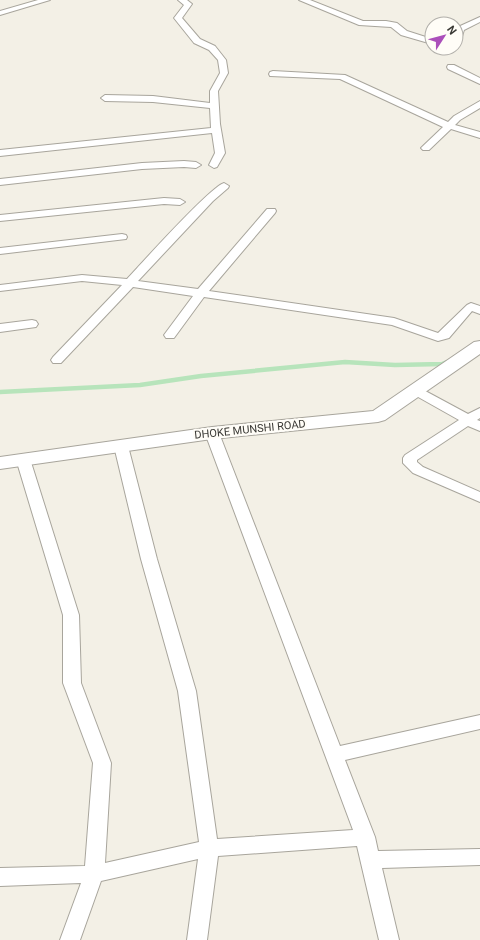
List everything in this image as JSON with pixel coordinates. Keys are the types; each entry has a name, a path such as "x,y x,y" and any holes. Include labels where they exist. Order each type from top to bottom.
{"street":[{"path":"0,13 46,0"},
{"path":"182,0 188,4 178,18 196,41 212,48 222,60 224,73 214,91 215,124 220,153 214,165"},
{"path":"303,0 362,22 386,23 394,25 404,33 424,39"},
{"path":"464,27 480,19"},
{"path":"451,67 480,81"},
{"path":"273,74 342,77 449,126 480,135"},
{"path":"105,98 153,100 215,106"},
{"path":"426,148 457,118 480,104"},
{"path":"0,153 217,130"},
{"path":"0,182 142,166 184,164 196,165"},
{"path":"57,360 209,199 224,186"},
{"path":"0,218 164,201 180,202"},
{"path":"170,335 201,293 271,212"},
{"path":"0,251 122,237"},
{"path":"0,288 82,278 130,282 394,322 438,337 445,335 470,307 480,310"},
{"path":"0,328 32,324"},
{"name":"DHOKE MUNSHI ROAD","path":"0,463 212,433 378,416 480,346"},
{"path":"416,390 480,427"},
{"path":"480,412 410,458 410,463 418,470 480,497"},
{"path":"212,433 365,837 389,940"},
{"path":"121,446 150,559 187,691 209,848 197,940"},
{"path":"23,459 71,615 72,683 102,763 94,874 70,940"},
{"path":"333,755 480,722"},
{"path":"0,877 94,874 209,848 365,837"},
{"path":"370,860 480,857"}],"waterway":[{"path":"0,392 140,385 201,376 345,362 395,365 442,364 447,362"}]}
